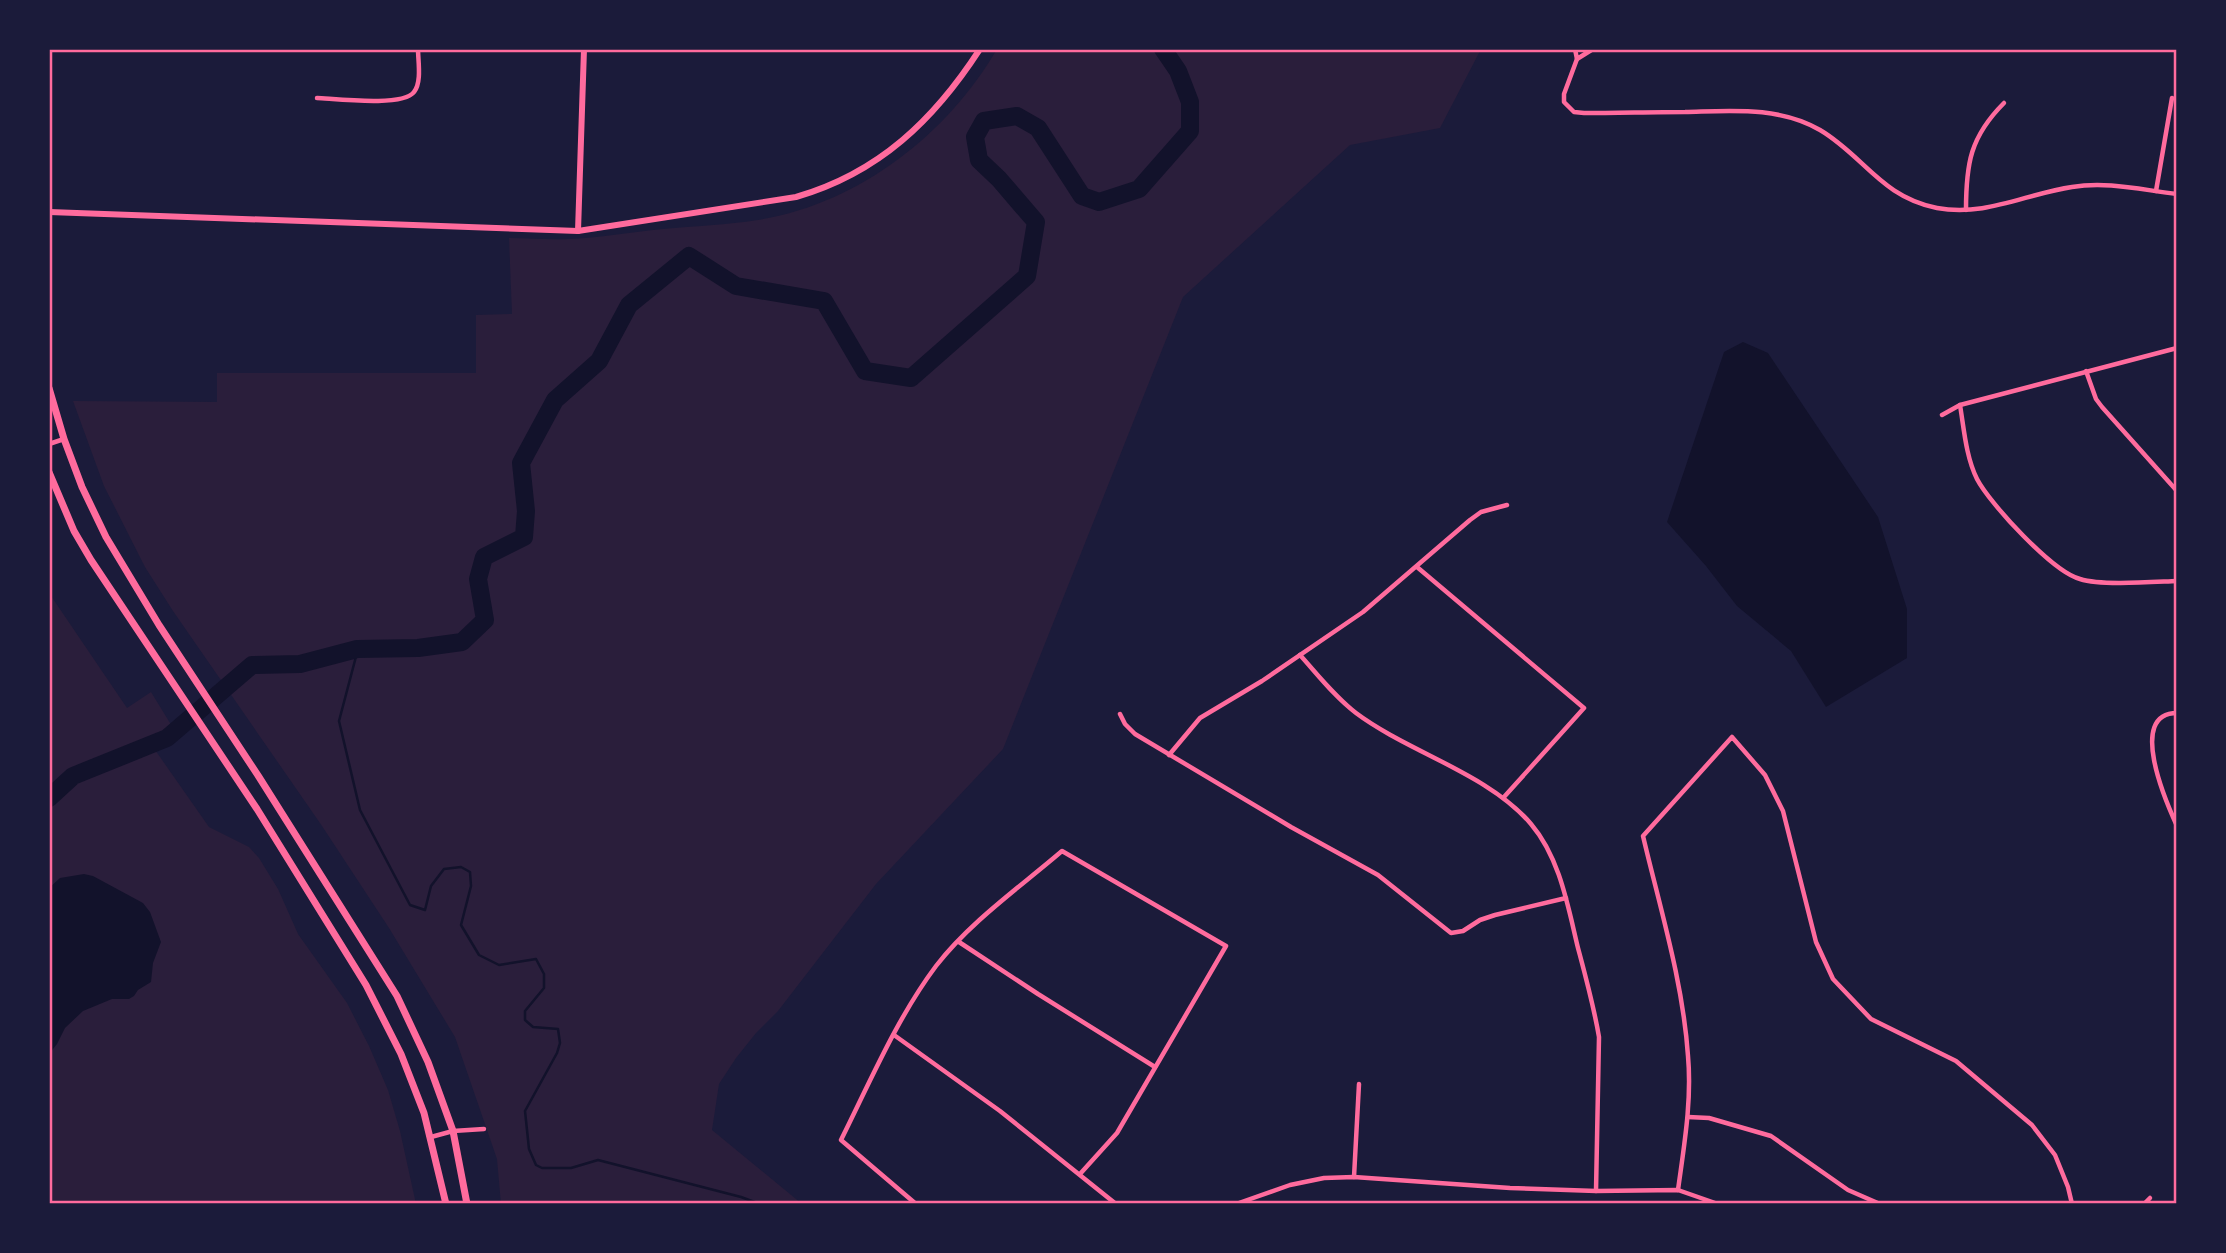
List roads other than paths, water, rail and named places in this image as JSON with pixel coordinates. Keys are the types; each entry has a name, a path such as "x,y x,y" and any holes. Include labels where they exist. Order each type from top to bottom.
{"main road":[{"path":"49,388 82,487 103,529 159,625 397,996 428,1062 453,1131 467,1204"},
{"path":"49,472 82,546 243,787 384,1018 414,1087 431,1137 446,1204"}],"street":[{"path":"317,98 392,102 408,98 417,87 418,49"},
{"path":"578,231 584,49"},
{"path":"49,212 578,231 759,204 823,190 851,176 911,134 935,110 980,49"},
{"path":"1575,49 1577,59 1564,94 1567,107 1574,112 1741,111 1784,116 1819,130 1853,155 1881,182 1909,200 1941,209 1966,210 2004,205 2051,191 2087,185 2177,194"},
{"path":"1577,59 1593,49"},
{"path":"2156,191 2172,98"},
{"path":"1966,210 1966,176 1973,144 1983,127 2004,103"},
{"path":"1942,415 1960,405 2177,348"},
{"path":"2086,371 2096,399 2102,407 2177,491"},
{"path":"1960,405 1970,463 1986,494 2059,569 2082,580 2177,581"},
{"path":"49,444 64,439"},
{"path":"1169,755 1200,718 1262,681 1363,612 1481,512 1507,505"},
{"path":"1417,567 1584,708 1504,797"},
{"path":"1300,655 1330,690 1356,713 1504,797 1540,836 1566,898 1599,1037 1596,1191"},
{"path":"2177,713 2159,717 2153,731 2158,779 2177,825"},
{"path":"1120,715 1135,734 1291,827 1378,875 1445,929 1455,933 1463,931 1480,920 1495,915 1566,898"},
{"path":"1678,1190 1688,1117 1689,1057 1676,977 1643,836 1732,737 1765,775 1783,811 1816,942 1833,979 1871,1019 1956,1061 2032,1125 2055,1155 2072,1204"},
{"path":"916,1204 841,1140 893,1035 937,966 971,928 1062,851 1226,946 1117,1133 1080,1174"},
{"path":"959,942 1155,1067"},
{"path":"893,1035 1000,1111 1116,1204"},
{"path":"1354,1177 1359,1084"},
{"path":"1688,1117 1709,1118 1771,1136 1848,1190 1880,1204"},
{"path":"431,1137 453,1131 484,1129"},
{"path":"1236,1204 1290,1185 1324,1178 1354,1177 1510,1188 1678,1190 1718,1204"},
{"path":"2144,1204 2150,1198"}],"waterway":[{"path":"49,798 73,776 167,738 252,665 300,664 357,649 418,648 462,642 485,620 478,579 484,557 524,537 526,511 521,463 555,400 599,361 629,305 689,256 736,286 824,301 865,371 911,378 1027,276 1036,222 979,160 975,137 984,121 1017,116 1038,128 1082,196 1099,202 1139,189 1190,131 1190,102 1178,71 1163,49"},
{"path":"358,649 339,721 360,810 410,905 425,910 431,886 444,869 461,867 470,872 471,886 461,925 479,955 499,965 536,959 544,974 544,988 525,1011 525,1020 533,1027 558,1029 560,1043 525,1111 529,1149 536,1165 542,1168 571,1168 598,1160 760,1204"}]}
